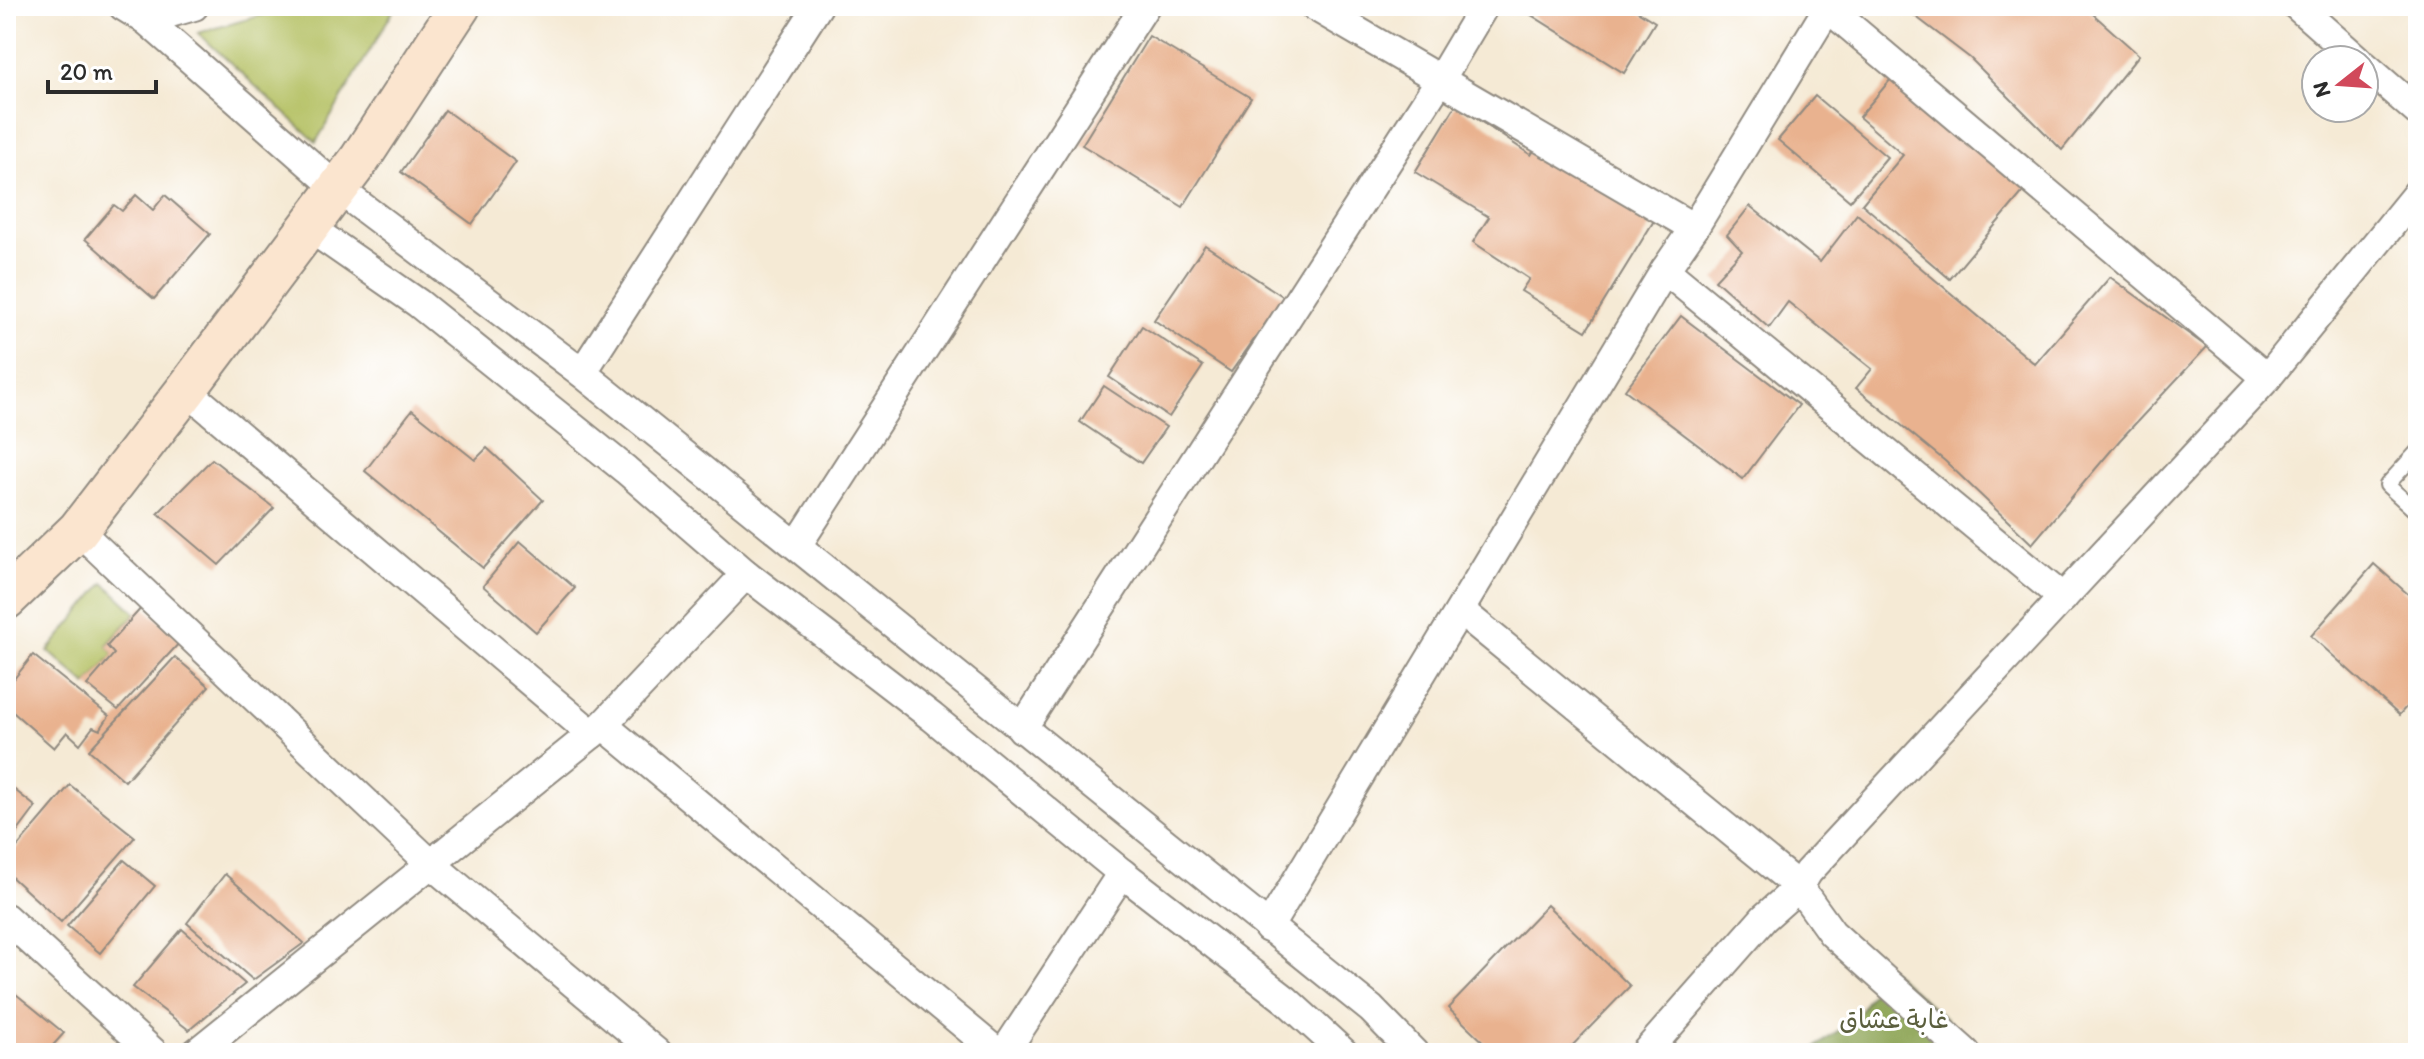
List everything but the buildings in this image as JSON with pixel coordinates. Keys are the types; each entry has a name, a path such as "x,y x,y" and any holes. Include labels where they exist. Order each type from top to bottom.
{"main road":[{"path":"6,599 78,530 186,390 337,188 460,6"}],"street":[{"path":"135,13 194,6"},
{"path":"582,373 818,6"},
{"path":"798,544 1145,6"},
{"path":"1314,6 1694,228"},
{"path":"1022,729 1440,80 1484,6"},
{"path":"2297,6 2340,44"},
{"path":"1268,928 1665,270 1829,7 2267,378"},
{"path":"135,13 337,188 582,373 798,544 1022,729 1371,1009 1414,1053"},
{"path":"2380,79 2418,112"},
{"path":"1645,1053 1764,918 1799,887 1808,872 2267,378 2418,192"},
{"path":"307,226 418,303 626,470 746,574 932,717 1122,873 1286,1000 1344,1053"},
{"path":"1665,270 2063,598"},
{"path":"186,390 597,729 998,1053"},
{"path":"78,530 431,864 657,1053"},
{"path":"196,1053 597,729 746,574"},
{"path":"1461,611 1799,887 1832,933 1966,1053"},
{"path":"1004,1053 1122,873"},
{"path":"6,918 154,1053"}],"lane":[{"path":"2418,451 2387,485 2418,513"}],"green space":[{"path":"295,6 396,6 316,142 198,33"},
{"path":"104,583 136,613 107,645 114,654 87,685 48,651"},
{"name":"غابة عشاق","path":"1888,968 1984,1053 1809,1053 1856,1017"}]}
